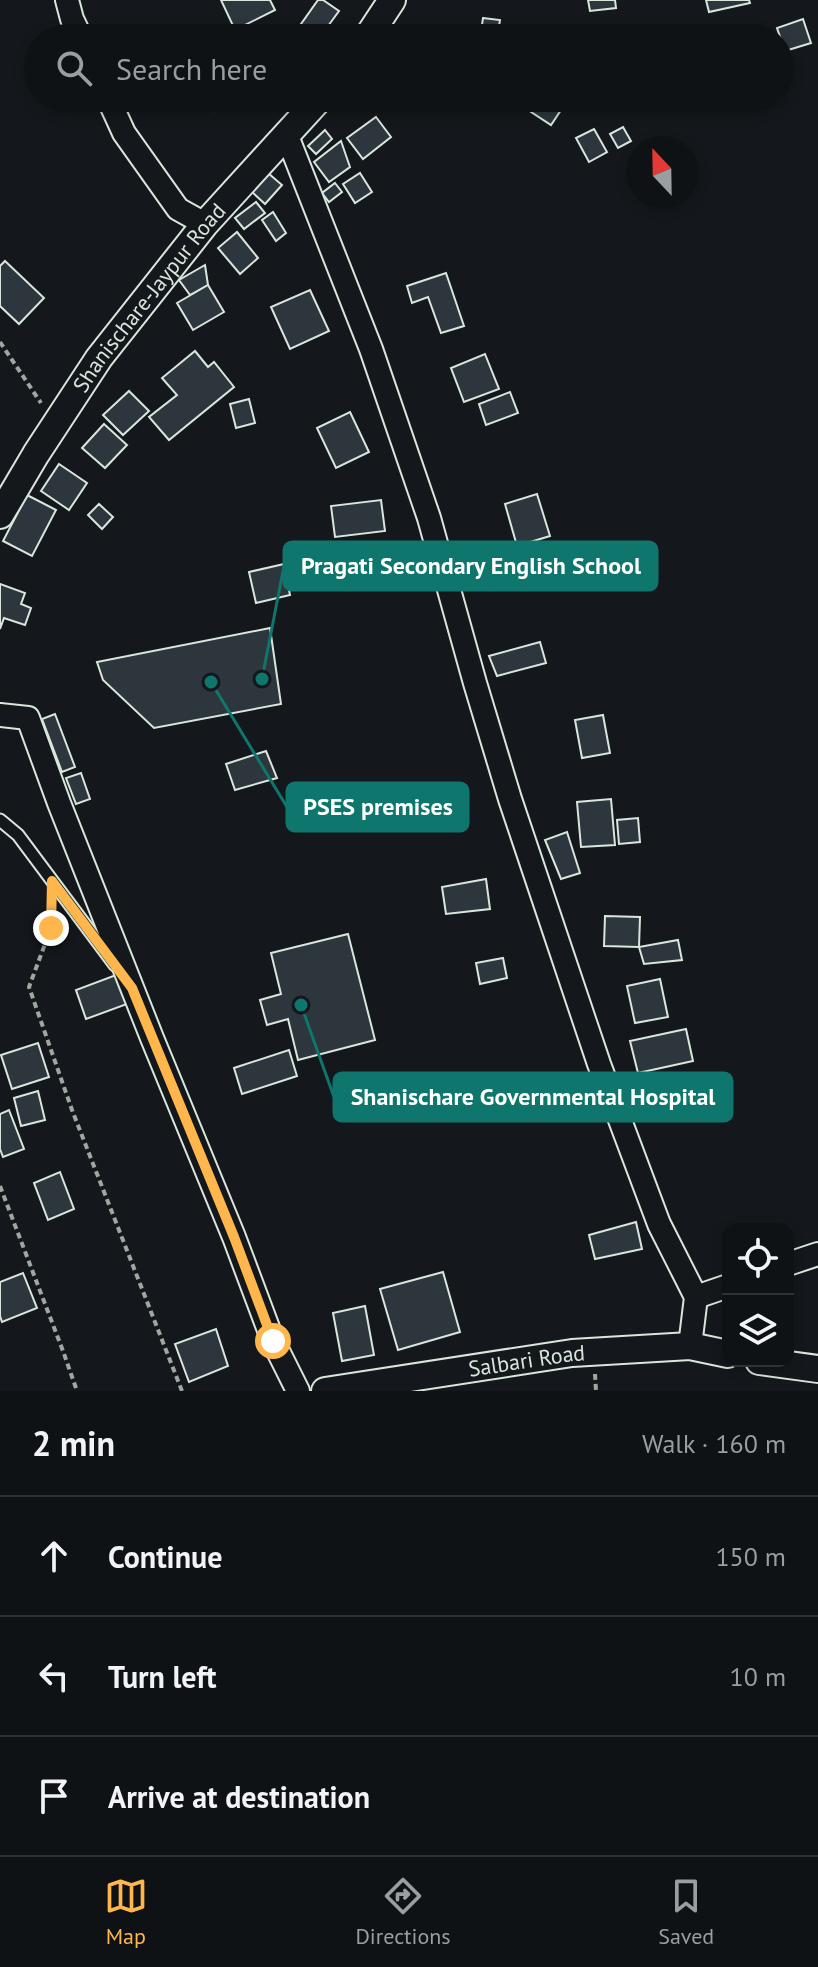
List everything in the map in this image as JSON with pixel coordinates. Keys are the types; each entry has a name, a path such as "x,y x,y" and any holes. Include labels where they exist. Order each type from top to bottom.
{"street":[{"path":"67,0 74,24"},
{"path":"376,24 392,0"},
{"path":"114,112 124,133 178,209 205,224"},
{"name":"Shanischare-Jaypur Road","path":"0,515 99,358 205,224 308,112"},
{"path":"287,136 371,349 429,518 510,799 599,1064 659,1224 696,1297 690,1346"},
{"path":"0,715 28,718 273,1341 298,1391"},
{"path":"794,1262 818,1254"},
{"path":"696,1297 722,1288"},
{"name":"Salbari Road","path":"325,1391 572,1353 690,1346 722,1353"},
{"path":"794,1366 818,1369"}],"lane":[{"path":"0,820 18,835 132,988"}],"path":[{"path":"0,342 55,424"},
{"path":"52,881 51,928 29,987 72,1110 182,1391"},
{"path":"0,1186 77,1391"}],"building":[{"path":"221,0 270,0 275,10 247,24 232,24"},
{"path":"318,0 339,11 330,24 301,24"},
{"path":"588,0 615,0 616,8 590,11"},
{"path":"706,0 749,0 750,3 709,12"},
{"path":"483,18 500,20 499,24 482,24"},
{"path":"803,19 811,43 794,48 794,24 789,24"},
{"path":"531,112 560,112 551,125"},
{"path":"376,117 391,137 363,159 347,138"},
{"path":"623,127 628,136 626,144 618,148 610,134"},
{"path":"594,129 607,152 589,162 576,138"},
{"path":"325,130 332,139 316,154 308,146"},
{"path":"341,141 350,167 329,182 314,162"},
{"path":"268,173 282,185 265,204 251,191"},
{"path":"360,173 372,192 355,203 343,184"},
{"path":"335,183 342,192 329,202 322,193"},
{"path":"256,202 265,213 244,229 235,218"},
{"path":"273,212 286,233 276,241 262,220"},
{"path":"237,232 258,258 240,274 218,248"},
{"path":"5,261 44,298 19,324 0,306 0,266"},
{"path":"205,265 208,285 190,295 179,280"},
{"path":"446,273 464,326 441,333 428,297 412,303 407,286"},
{"path":"208,285 224,312 193,330 177,303"},
{"path":"310,290 329,331 290,349 271,307"},
{"path":"195,351 208,367 214,362 234,387 169,440 149,417 177,395 162,378"},
{"path":"485,354 499,389 464,402 451,368"},
{"path":"129,391 149,411 123,435 103,415"},
{"path":"510,392 518,413 486,425 479,404"},
{"path":"249,399 255,423 236,428 230,404"},
{"path":"350,412 369,452 336,468 317,428"},
{"path":"104,424 127,445 105,468 82,448"},
{"path":"59,464 87,483 69,510 41,491"},
{"path":"537,494 550,536 517,546 505,504"},
{"path":"27,495 56,510 32,556 3,541"},
{"path":"381,500 385,531 335,537 331,506"},
{"path":"99,504 113,517 102,529 88,515"},
{"path":"284,564 290,595 256,603 249,572"},
{"path":"0,584 25,593 21,604 31,608 25,625 4,618 0,629"},
{"path":"270,628 281,704 154,728 103,680 97,662"},
{"path":"540,642 546,663 497,676 489,656"},
{"path":"55,714 75,767 62,772 42,719"},
{"path":"603,715 610,753 582,758 575,720"},
{"path":"266,751 277,778 235,790 226,764"},
{"path":"81,773 90,799 76,804 66,778"},
{"path":"611,799 615,845 581,847 577,802"},
{"path":"638,818 640,842 619,844 617,820"},
{"path":"567,832 580,873 561,879 545,840"},
{"path":"486,879 490,909 446,914 442,887"},
{"path":"605,916 640,917 639,947 604,946"},
{"path":"348,934 375,1040 298,1060 288,1019 267,1025 260,1000 281,994 271,953"},
{"path":"678,940 682,960 644,964 639,947"},
{"path":"503,958 507,978 480,984 476,963"},
{"path":"116,975 127,1004 86,1019 76,990"},
{"path":"660,979 668,1017 635,1023 627,986"},
{"path":"686,1029 693,1061 638,1073 630,1041"},
{"path":"38,1043 49,1077 12,1089 1,1055"},
{"path":"289,1050 297,1076 242,1094 234,1068"},
{"path":"38,1091 45,1120 21,1126 14,1098"},
{"path":"9,1110 24,1149 3,1157 0,1149 0,1114"},
{"path":"60,1172 74,1209 48,1220 34,1183"},
{"path":"636,1222 642,1249 595,1259 589,1235"},
{"path":"443,1272 460,1332 398,1350 380,1289"},
{"path":"23,1273 37,1308 2,1322 0,1282"},
{"path":"365,1306 374,1355 342,1361 333,1313"},
{"path":"216,1329 228,1366 189,1382 175,1344"}],"place":[{"name":"Pragati Secondary English School","path":"262,679"},
{"name":"PSES premises","path":"211,682"},
{"name":"Shanischare Governmental Hospital","path":"301,1005"}],"route":[{"path":"51,928 52,881 132,988 273,1341"}]}
